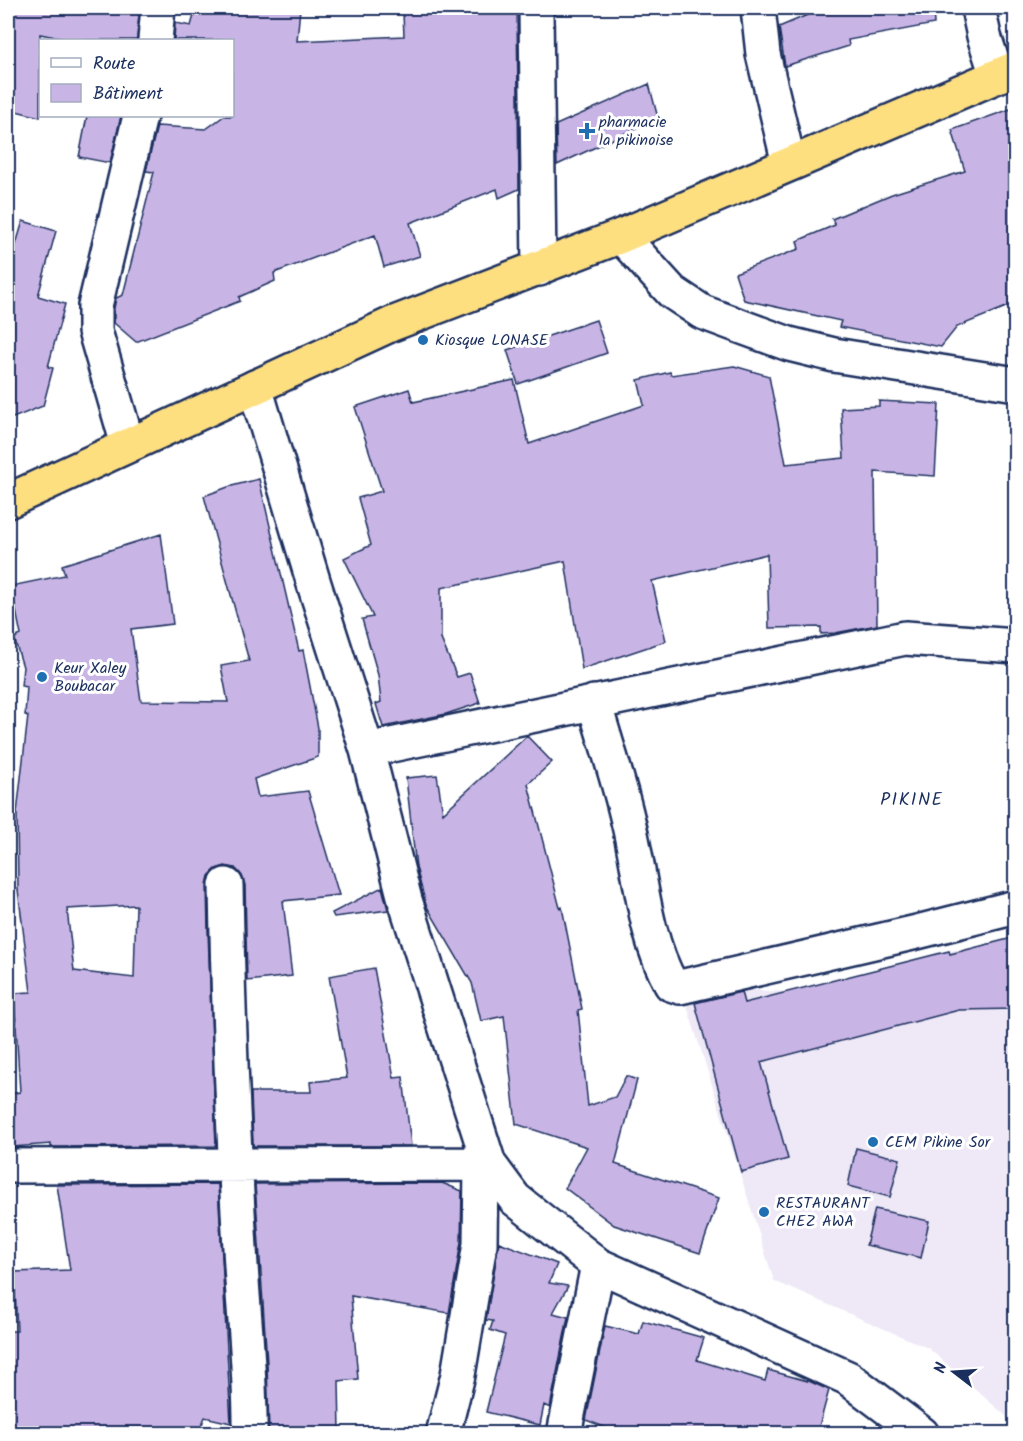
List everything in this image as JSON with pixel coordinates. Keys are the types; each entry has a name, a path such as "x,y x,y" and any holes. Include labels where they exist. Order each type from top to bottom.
{"highway":[{"path":"8,501 392,324 621,236 1006,72"}],"street":[{"path":"155,39 158,8"},
{"path":"536,8 539,269"},
{"path":"758,8 763,54 789,164"},
{"path":"978,8 984,36 1006,72"},
{"path":"128,445 95,331 95,306 140,117"},
{"path":"621,236 672,292 702,312 789,344 834,355 1016,384"},
{"path":"255,387 367,750 405,900 485,1164 480,1244 458,1375 443,1434"},
{"path":"367,750 905,638 1016,646"},
{"path":"594,702 628,819 642,899 658,961 671,984 680,987 1016,907"},
{"path":"226,885 229,1034 250,1434"},
{"path":"8,1166 485,1164 515,1199 598,1265 848,1378 919,1433"},
{"path":"564,1434 598,1265"}],"shaded area":[{"name":"CEM Pikine Sor","path":"1001,940 1015,940 1015,1424 928,1348 774,1281 686,1003 740,989 788,992"}],"building":[{"path":"8,8 108,8 139,14 137,39 65,39 40,34 39,117 8,109"},
{"path":"196,8 300,8 297,41 404,36 403,13 517,8 519,189 499,198 497,189 410,223 420,256 384,267 375,235 274,273 275,281 239,297 240,301 136,342 114,323 114,308 116,298 123,295 154,172 146,171 157,126 206,129 223,117 234,117 234,39 174,39 175,23 191,26"},
{"path":"824,8 933,8 934,24 848,40 849,46 785,66 779,27"},
{"path":"649,84 658,118 557,165 556,125"},
{"path":"1016,107 1016,303 957,327 941,347 839,327 841,321 744,300 735,273 799,249 797,241 835,225 832,219 892,194 965,171 952,130"},
{"path":"87,117 121,117 110,163 79,157"},
{"path":"23,221 56,231 38,296 65,304 48,367 53,368 43,406 8,420 8,261 11,261"},
{"path":"596,320 607,353 518,384 507,350"},
{"path":"734,366 769,376 786,464 844,458 841,408 879,406 879,401 939,404 935,476 875,472 877,625 821,634 821,627 769,628 767,554 652,581 666,641 582,669 565,561 441,588 441,639 457,677 470,673 480,703 446,714 383,727 376,704 381,702 378,675 362,619 373,617 344,558 371,545 358,498 382,491 355,407 409,389 413,402 514,380 529,444 644,405 638,380 670,372 671,375"},
{"path":"259,479 299,651 303,650 318,728 318,757 254,779 258,797 308,791 339,895 283,901 292,976 247,981 245,885 242,876 235,868 225,866 216,869 209,876 207,885 208,931 216,1146 51,1147 51,1144 12,1147 8,1094 20,1092 14,993 31,992 18,890 17,813 28,716 25,715 27,687 21,686 23,667 14,638 21,635 11,586 65,575 62,565 161,534 173,624 131,629 141,701 228,702 221,666 249,661 204,496","holes":["136,905 134,978 74,971 67,909"]},
{"path":"527,736 552,762 528,784 560,908 562,907 582,1009 578,1010 588,1106 615,1097 626,1076 637,1080 615,1164 719,1198 700,1253 614,1225 565,1188 587,1147 516,1124 504,1016 481,1021 472,983 426,905 416,867 406,778 437,775 443,813"},
{"path":"382,887 388,910 334,917 332,913"},
{"path":"1016,937 1016,1009 959,1010 761,1062 788,1159 741,1172 695,1003 741,992 744,1003 949,951 950,954"},
{"path":"374,968 394,1078 403,1077 411,1146 253,1146 251,1092 311,1092 310,1082 347,1078 329,976"},
{"path":"856,1148 900,1159 890,1197 848,1186"},
{"path":"442,1183 462,1191 461,1242 449,1313 351,1296 358,1379 339,1381 340,1433 269,1432 267,1363 255,1184"},
{"path":"218,1184 231,1423 205,1417 198,1434 12,1434 12,1420 8,1420 8,1331 17,1331 14,1272 70,1270 57,1185"},
{"path":"875,1209 929,1221 921,1258 866,1245"},
{"path":"499,1242 557,1264 549,1283 568,1286 553,1313 568,1317 550,1408 544,1405 540,1425 486,1412 505,1335 490,1330 493,1321 486,1320"},
{"path":"643,1321 704,1338 697,1360 765,1381 768,1370 811,1382 829,1390 817,1434 622,1434 586,1420 605,1326 639,1334"}],"place":[{"name":"pharmacie la pikinoise","path":"587,131"},
{"name":"Kiosque LONASE","path":"423,340"},
{"name":"Keur Xaley Boubacar","path":"42,677"},
{"name":"CEM Pikine Sor","path":"873,1142"},
{"name":"RESTAURANT CHEZ AWA","path":"764,1212"}],"district":[{"name":"PIKINE","path":"912,800"}]}
